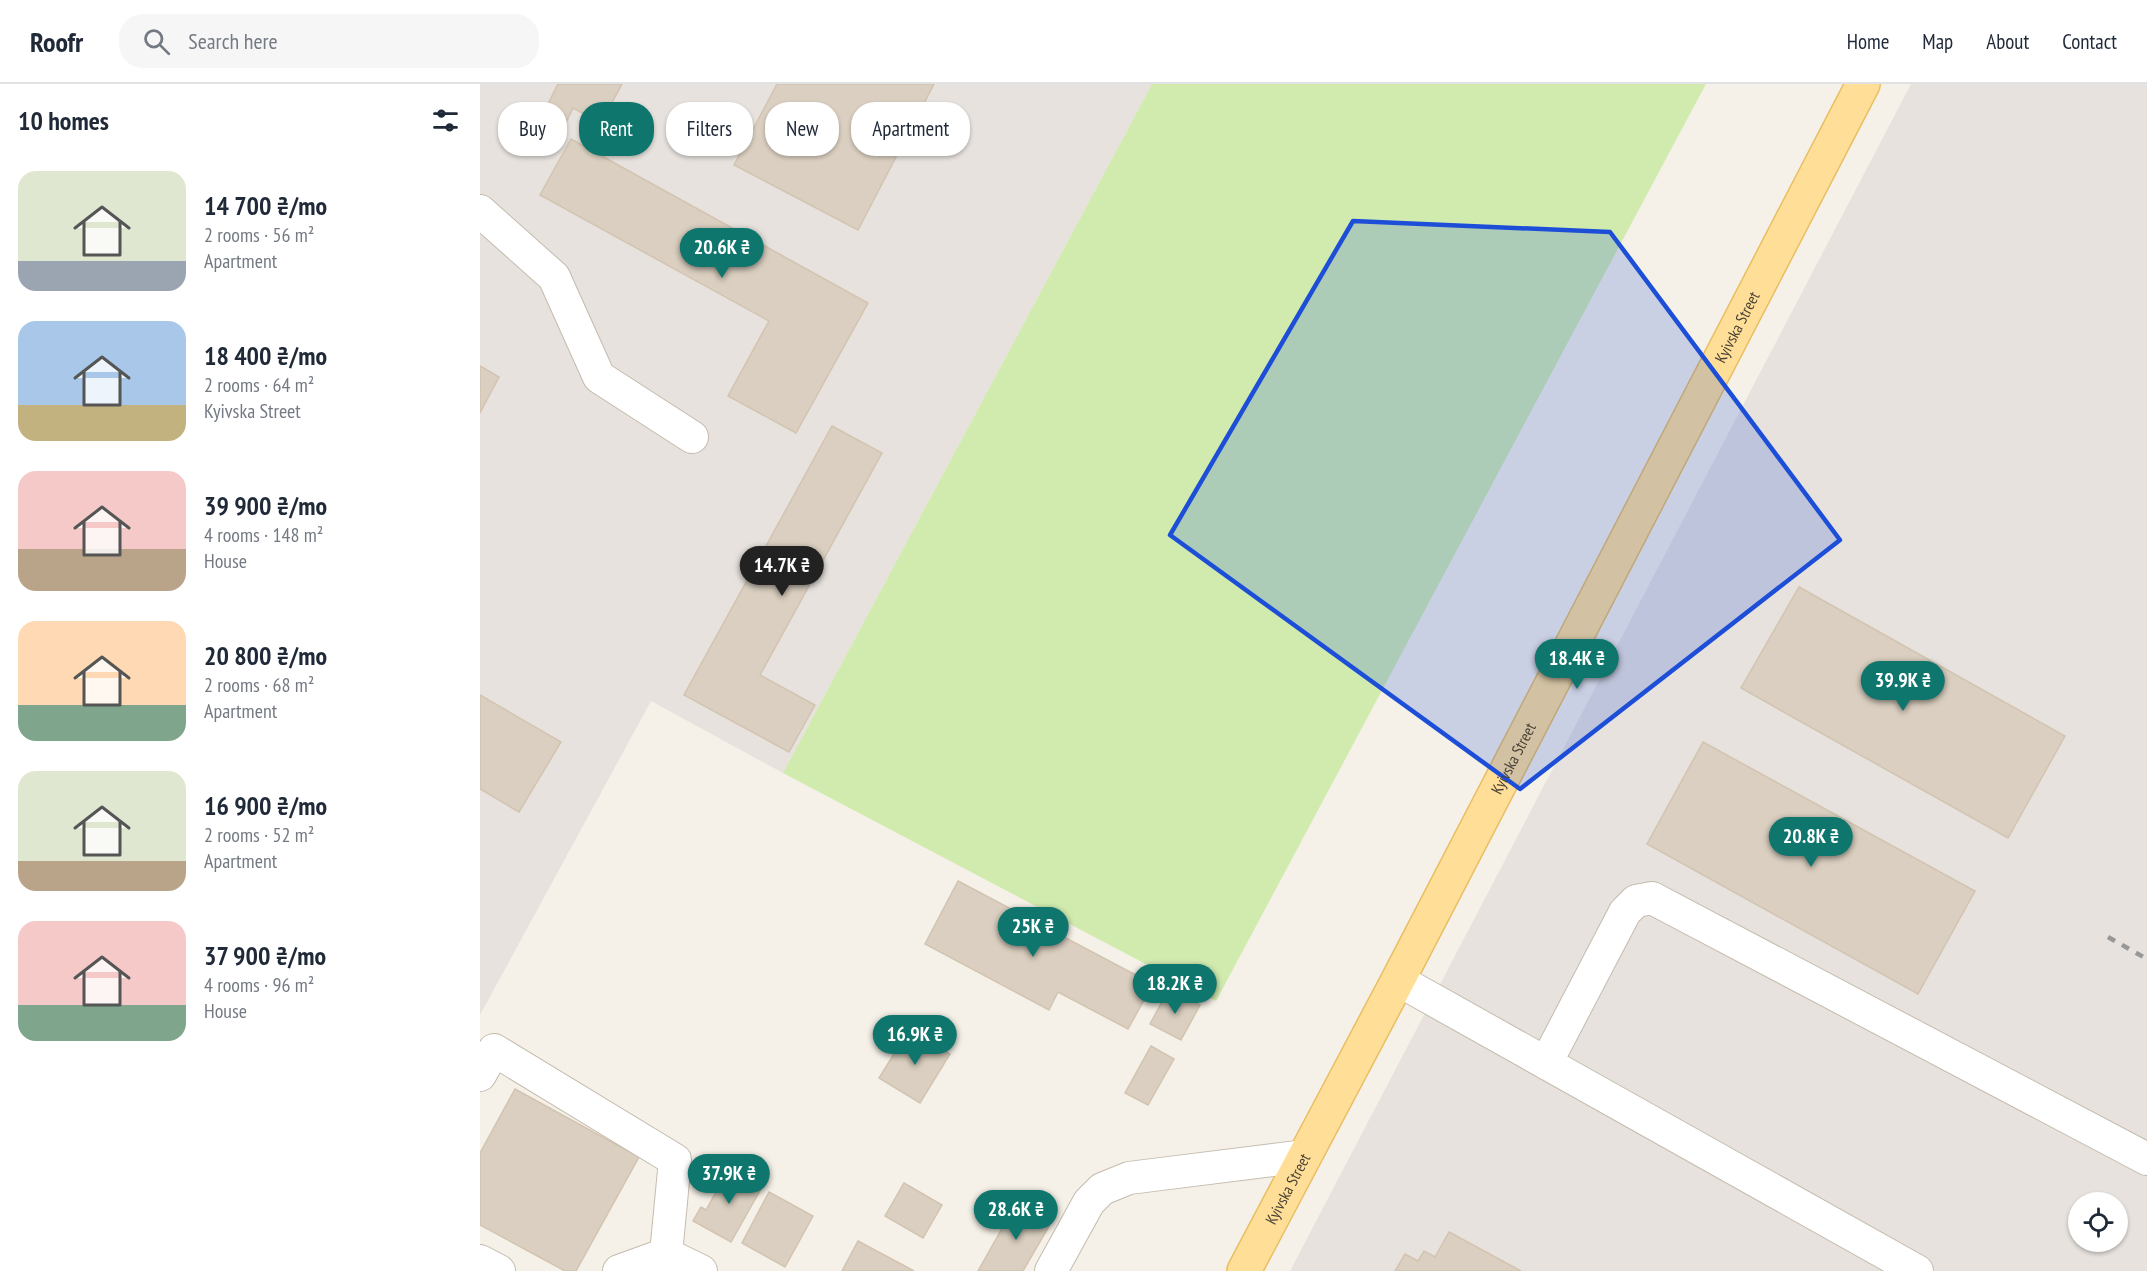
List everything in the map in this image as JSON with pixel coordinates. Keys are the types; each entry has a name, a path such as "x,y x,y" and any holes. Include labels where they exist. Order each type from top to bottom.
{"main road":[{"name":"Kyivska Street","path":"1244,1271 1398,980 1863,84"}],"lane":[{"path":"480,211 554,277 599,377 692,437"},
{"path":"1546,1063 1625,912 1636,901 1652,898 2147,1159"},
{"path":"1398,980 1917,1271"},
{"path":"480,1075 494,1050 675,1160 666,1254"},
{"path":"1051,1271 1089,1202 1102,1189 1129,1178 1305,1156"},
{"path":"620,1271 666,1254 701,1271"},
{"path":"480,1261 499,1271"}],"highlighted area":[{"path":"1353,221 1610,232 1840,540 1520,789 1170,535"}],"shaded area":[{"path":"480,84 1152,84 783,773 651,701 480,1015"},
{"path":"1911,84 2147,84 2147,1271 1290,1271"}],"green space":[{"path":"1152,84 1706,84 1216,1001 783,773"}],"building":[{"path":"558,84 622,84 612,102 579,102 579,111 573,108 567,121 567,102 549,102"},
{"path":"777,84 934,84 925,102 851,102 851,156 897,156 858,230 734,165 739,156 753,156 753,129 765,107 765,156 839,156 839,102 767,102"},
{"path":"571,139 579,143 579,156 602,156 868,303 796,433 728,396 769,321 540,195 562,156 567,156 567,146"},
{"path":"480,366 499,377 480,413"},
{"path":"832,426 882,453 760,675 815,705 789,752 684,695"},
{"path":"1799,587 2065,736 2008,838 1741,688"},
{"path":"480,695 561,742 519,812 480,789"},
{"path":"1703,742 1975,891 1918,994 1647,844"},
{"path":"958,881 1153,984 1128,1029 1058,992 1049,1010 925,944"},
{"path":"1169,989 1200,1005 1181,1040 1150,1024"},
{"path":"909,1030 950,1054 920,1103 879,1078"},
{"path":"1151,1046 1174,1059 1148,1105 1125,1093"},
{"path":"515,1089 639,1157 576,1271 565,1271 480,1225 480,1153"},
{"path":"723,1166 762,1187 731,1242 693,1221 701,1207 706,1210 722,1181 717,1178"},
{"path":"904,1183 942,1205 923,1238 885,1216"},
{"path":"769,1192 813,1216 785,1267 742,1243"},
{"path":"1017,1202 1052,1221 1023,1271 978,1271"},
{"path":"1449,1232 1521,1271 1395,1271 1405,1254 1418,1261 1424,1251 1435,1257"},
{"path":"858,1241 914,1271 842,1271"}],"railway":[{"path":"2108,937 2147,959"}]}
